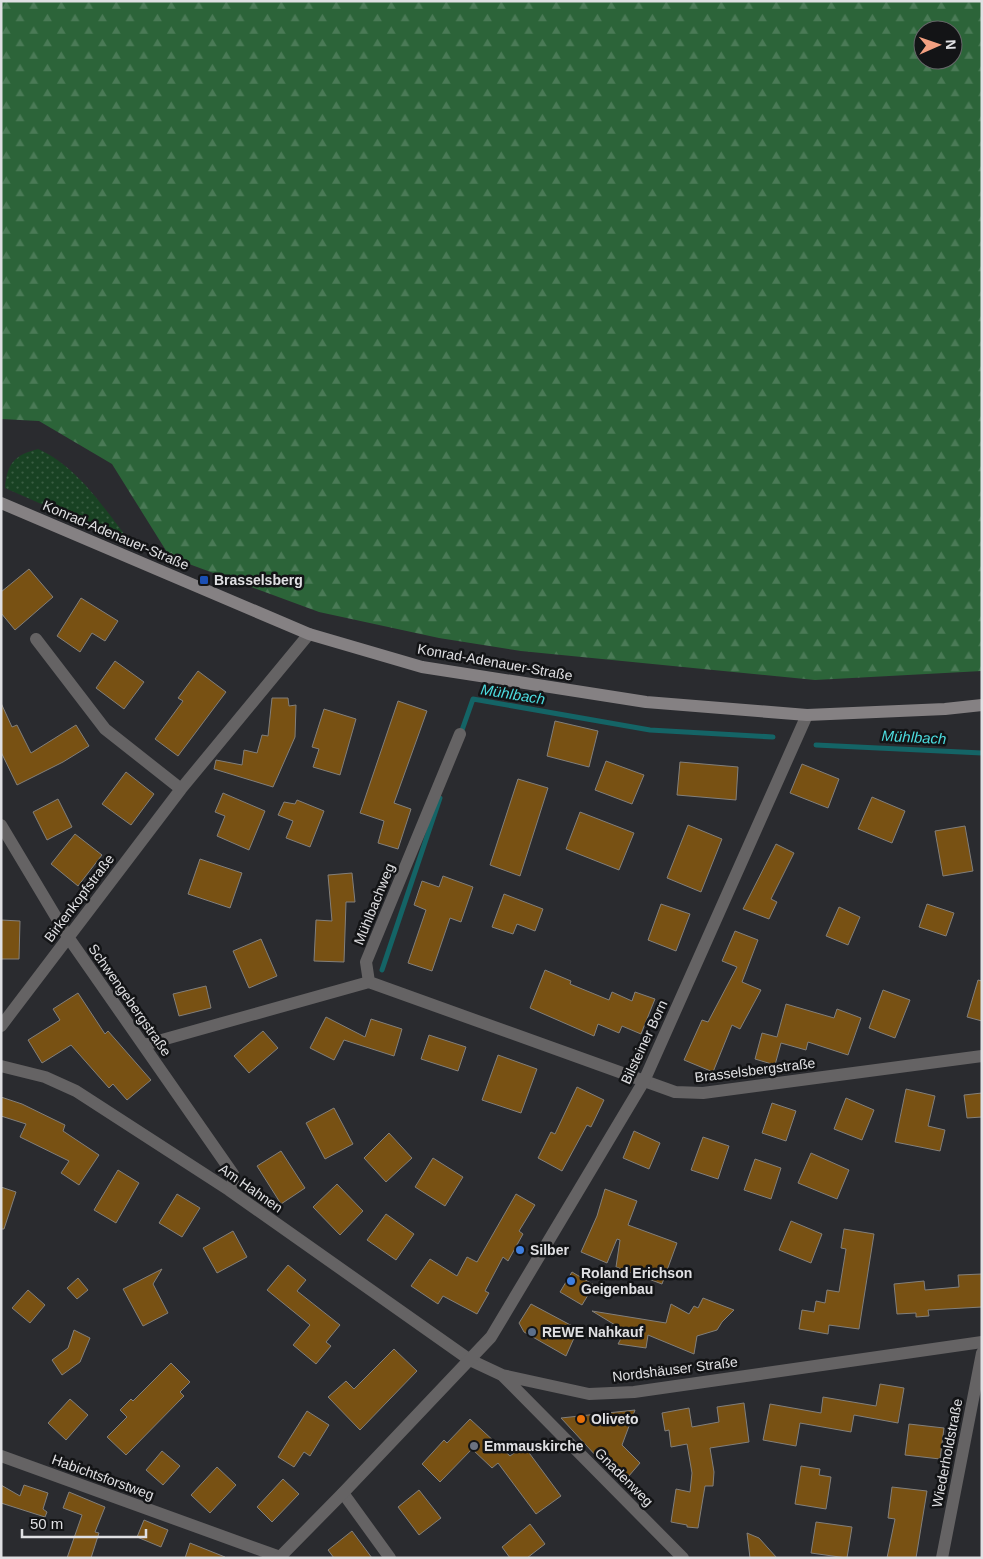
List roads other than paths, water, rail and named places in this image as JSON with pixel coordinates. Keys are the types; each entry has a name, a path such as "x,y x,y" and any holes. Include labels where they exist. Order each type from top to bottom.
{"main road":[{"name":"Konrad-Adenauer-Straße","path":"1,503 309,634 422,667 646,702 807,716 944,709 982,705"}],"street":[{"name":"Birkenkopfstraße","path":"1,1026 181,789 309,634"},
{"path":"36,639 105,729 181,789"},
{"name":"Bilsteiner Born","path":"470,1360 491,1337 644,1081 807,716"},
{"name":"Mühlbachweg","path":"369,982 366,962 460,734"},
{"name":"Schwengebergstraße","path":"1,825 68,937 233,1174 233,1183 229,1190"},
{"path":"144,1045 369,982"},
{"name":"Brasselsbergstraße","path":"369,982 675,1092 703,1093 982,1056"},
{"name":"Am Hahnen","path":"1,1066 45,1077 76,1091 229,1190 470,1360"},
{"name":"Nordshäuser Straße","path":"470,1360 502,1375 589,1394 634,1392 982,1342"},
{"name":"Wiederholdstraße","path":"942,1558 982,1353"},
{"path":"279,1557 343,1494 470,1360"},
{"name":"Gnadenweg","path":"502,1375 683,1558"},
{"name":"Habichtsforstweg","path":"1,1456 279,1557"},
{"path":"343,1494 390,1558"}],"waterway":[{"name":"Mühlbach","path":"461,733 473,699 650,730 773,737"},
{"name":"Mühlbach","path":"816,745 982,753"},
{"name":"Mühlbach","path":"382,970 440,798"}],"place":[{"name":"Brasselsberg","path":"204,580"},
{"name":"Silber","path":"520,1250"},
{"name":"Roland Erichson Geigenbau","path":"571,1281"},
{"name":"REWE Nahkauf","path":"532,1332"},
{"name":"Oliveto","path":"581,1419"},
{"name":"Emmauskirche","path":"474,1446"}]}
